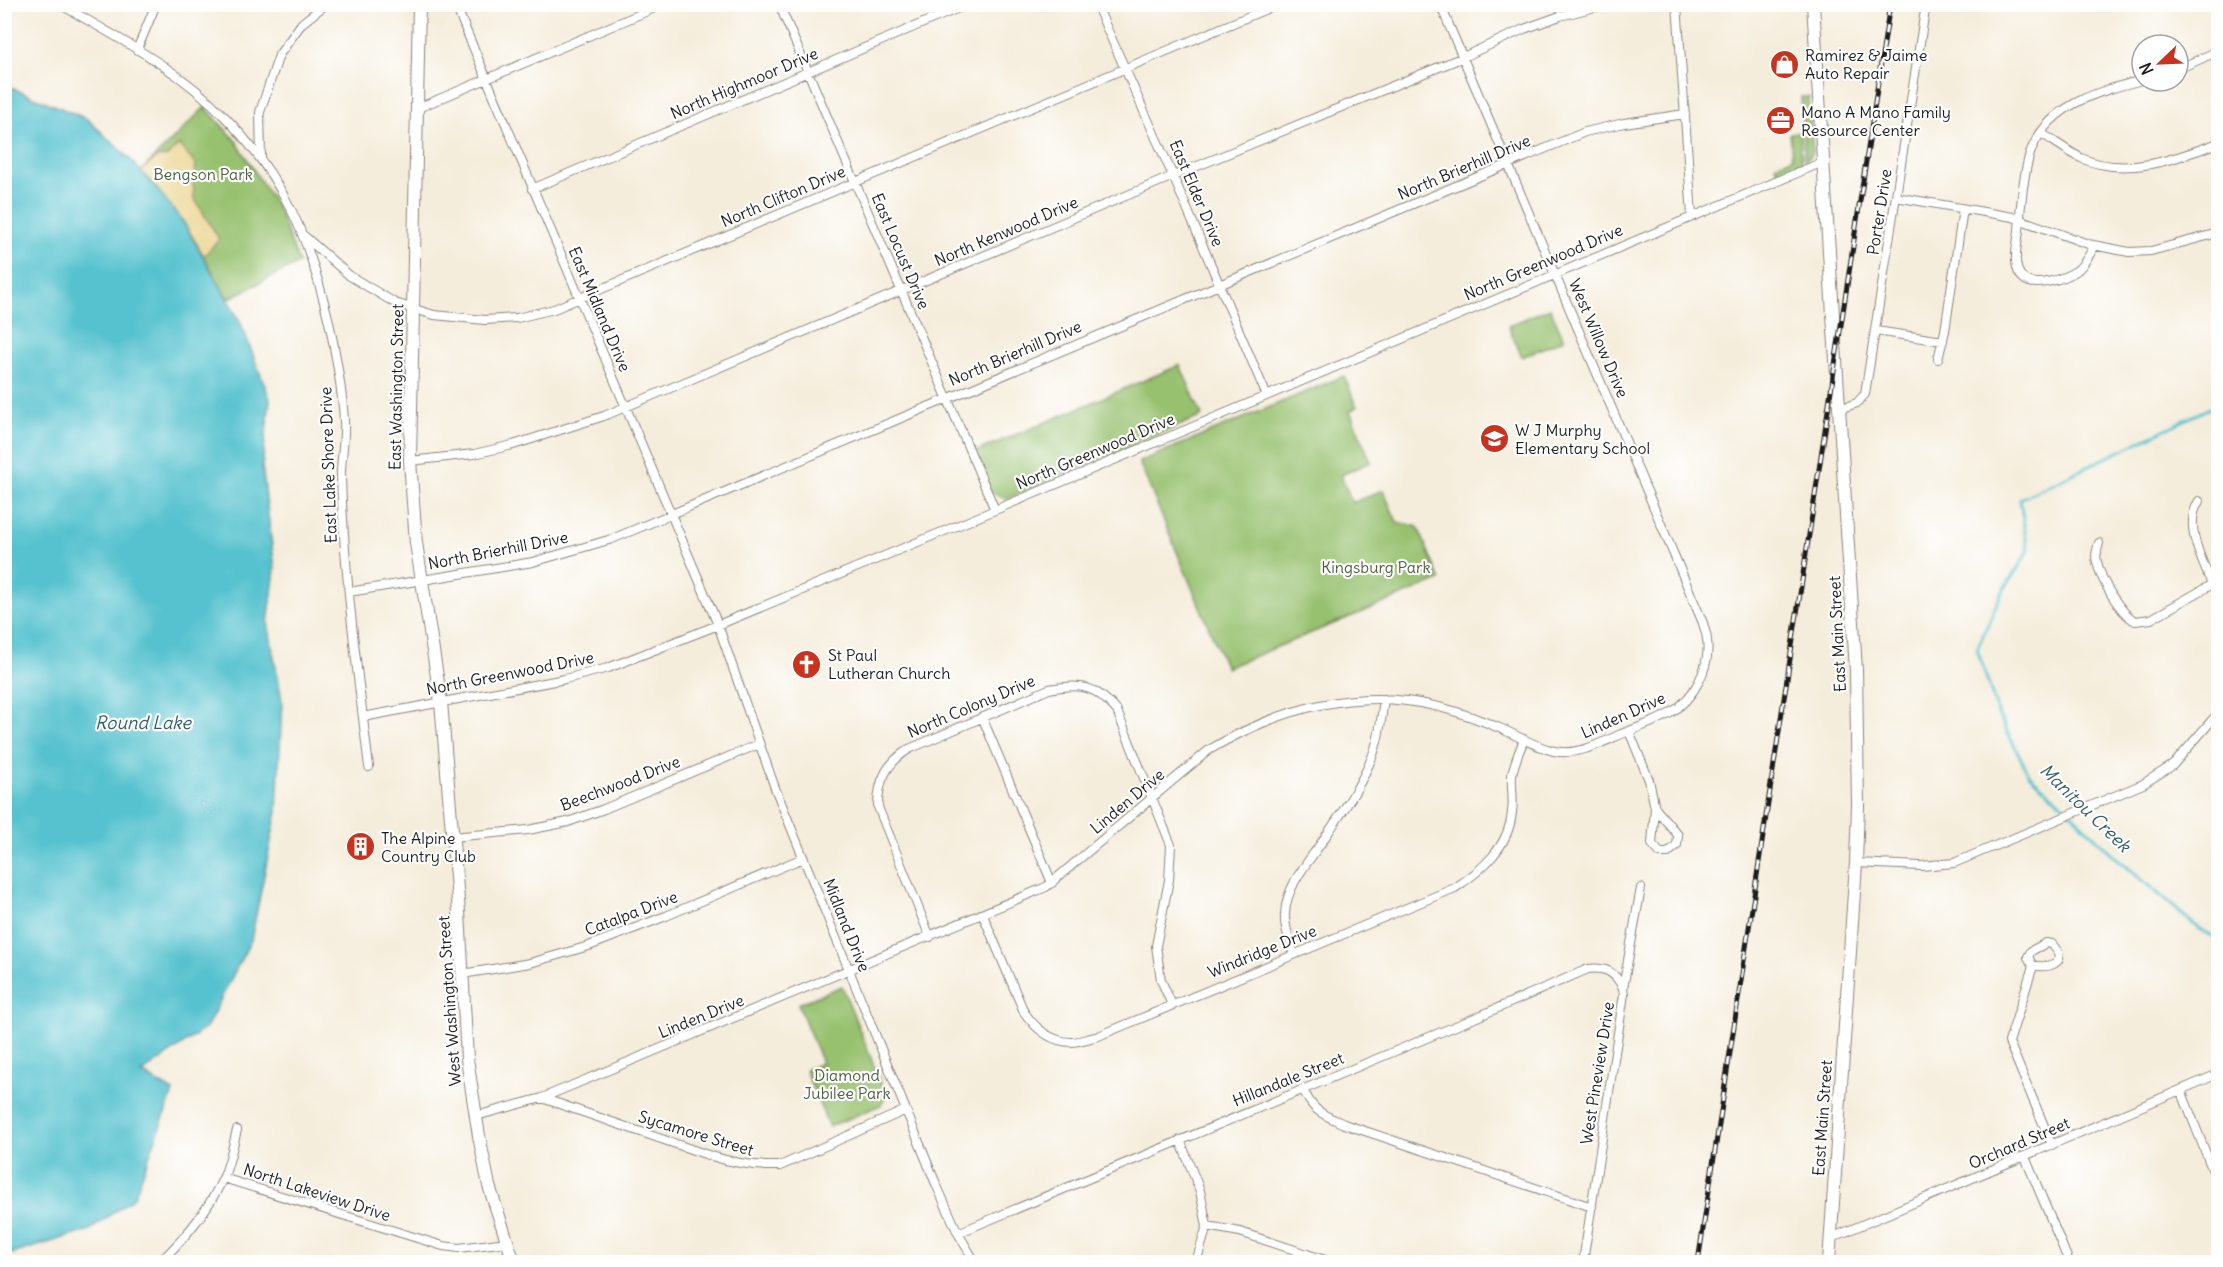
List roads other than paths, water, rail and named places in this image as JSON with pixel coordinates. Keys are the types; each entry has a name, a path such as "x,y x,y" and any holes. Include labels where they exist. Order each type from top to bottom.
{"main road":[{"name":"East Washington Street","path":"419,4 410,461 416,543 441,702 446,767"},
{"name":"East Main Street","path":"1813,4 1856,670 1858,806 1830,1263"},
{"name":"West Washington Street","path":"446,767 467,1059 489,1186 514,1263"}],"street":[{"name":"East Lake Shore Drive","path":"60,4 166,67 223,114 261,158 273,176 294,212 311,253 336,352 343,398 345,424 341,470 349,592 369,767"},
{"path":"137,50 156,4"},
{"path":"261,158 260,112 279,55 302,23 326,4"},
{"name":"East Midland Drive","path":"454,4 718,625"},
{"path":"418,108 487,81 664,4"},
{"name":"East Locust Drive","path":"780,4 995,510"},
{"name":"North Highmoor Drive","path":"532,189 968,4"},
{"name":"East Elder Drive","path":"1096,4 1126,68 1266,394"},
{"name":"North Clifton Drive","path":"303,235 350,276 395,303 444,316 485,320 517,318 554,309 1278,4"},
{"name":"West Willow Drive","path":"1440,4 1685,581"},
{"name":"North Kenwood Drive","path":"410,461 474,454 513,445 557,432 625,407 1551,19 1607,4"},
{"path":"1677,4 1692,216"},
{"name":"Porter Drive","path":"1839,409 1857,403 1865,394 1926,4"},
{"path":"2190,64 2218,51"},
{"path":"2095,246 2076,271 2049,282 2034,284 2025,280 2019,273 2016,262 2021,199 2032,147 2041,133 2071,104 2130,83"},
{"name":"North Brierhill Drive","path":"349,592 533,562 612,539 1585,132 1624,123 1685,114"},
{"path":"2041,133 2082,158 2114,166 2139,166 2174,159 2218,143"},
{"name":"North Greenwood Drive","path":"363,717 565,679 608,668 995,510 1266,394 1823,162"},
{"path":"1896,197 2019,220 2095,246 2129,252 2151,251 2218,233"},
{"path":"1938,359 1945,331 1963,208"},
{"path":"1876,331 1943,341"},
{"path":"2099,543 2096,561 2114,599 2128,617 2134,621 2143,621 2164,612 2215,583 2200,556 2192,527 2194,509 2199,501"},
{"name":"Linden Drive","path":"476,1116 542,1098 1024,898 1052,883 1209,750 1236,734 1304,708 1341,701 1384,699 1415,702 1457,710 1556,751 1574,752 1669,714 1686,700 1698,682 1706,663 1708,641 1685,581"},
{"name":"Midland Drive","path":"718,625 759,744 803,858 958,1233 975,1263"},
{"name":"North Colony Drive","path":"930,937 878,807 878,789 883,774 895,758 909,749 1049,689 1072,685 1089,688 1106,699 1117,711 1171,845 1169,880 1156,946 1161,980 1172,1005"},
{"path":"1294,954 1286,929 1287,898 1296,880 1355,792 1370,763 1378,741 1384,699"},
{"path":"1856,863 1921,866 1954,863 2143,784 2173,765 2218,715"},
{"path":"982,717 1052,883"},
{"path":"1629,731 1649,780 1655,808 1652,844 1660,853 1668,854 1677,845 1678,835 1655,808"},
{"name":"Windridge Drive","path":"983,915 1024,1012 1034,1026 1048,1036 1071,1042 1096,1037 1455,888 1476,874 1493,856 1506,837 1512,816 1512,775 1524,739"},
{"name":"Beechwood Drive","path":"452,837 528,830 568,822 759,744"},
{"name":"Catalpa Drive","path":"462,974 530,963 589,946 803,858"},
{"name":"West Pineview Drive","path":"1583,1263 1624,994 1623,988 1641,888"},
{"path":"2034,966 2009,1042 2052,1145"},
{"name":"Hillandale Street","path":"958,1233 1588,969 1600,968 1610,971 1623,988"},
{"name":"Orchard Street","path":"1831,1238 2218,1074"},
{"path":"1303,1089 1309,1104 1320,1113 1344,1124 1592,1207"},
{"path":"2181,1090 2218,1184"},
{"name":"Sycamore Street","path":"542,1098 734,1164 758,1167 780,1166 906,1110"},
{"path":"223,1178 237,1130"},
{"path":"1180,1140 1200,1191 1207,1226 1196,1263"},
{"path":"2025,1157 2069,1263"},
{"name":"North Lakeview Drive","path":"160,1263 189,1234 212,1202 223,1178 443,1246 459,1248 507,1242"},
{"path":"1207,1226 1240,1232 1330,1263"}],"water":[{"name":"Round Lake","path":"5,85 87,119 126,155 184,223 240,321 270,399 262,466 275,570 268,623 282,701 277,811 251,940 206,1028 142,1073 173,1092 134,1197 90,1230 11,1254 4,1254"}],"waterway":[{"name":"Manitou Creek","path":"2218,404 2020,499 2028,552 2000,596 1977,649 1999,716 2030,776 2112,854 2198,928 2218,939"}],"railway":[{"path":"1698,1262 1890,4"}],"place":[{"name":"Ramirez & Jaime Auto Repair","path":"1784,64"},
{"name":"Mano A Mano Family Resource Center","path":"1780,121"},
{"name":"W J Murphy Elementary School","path":"1494,439"},
{"name":"St Paul Lutheran Church","path":"807,664"},
{"name":"The Alpine Country Club","path":"360,847"}],"park label":[{"name":"Bengson Park","path":"203,174"},
{"name":"Kingsburg Park","path":"1376,567"},
{"name":"Diamond Jubilee Park","path":"847,1084"}]}
